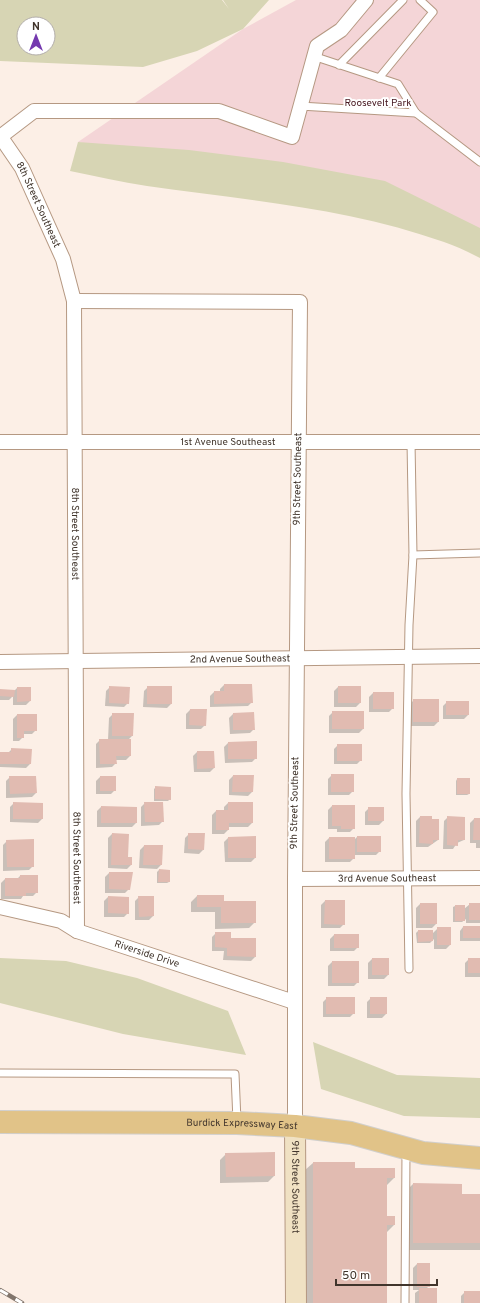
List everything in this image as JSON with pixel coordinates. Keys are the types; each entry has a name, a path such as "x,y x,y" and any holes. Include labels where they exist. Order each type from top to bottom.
{"main road":[{"name":"Burdick Expressway East","path":"0,1122 237,1123 295,1126 351,1133 439,1156 480,1158"}],"street":[{"path":"0,136 34,111 219,111 292,137 317,46 341,30 366,0"},
{"name":"8th Street Southeast","path":"0,136 22,168 63,259 74,301 73,442 77,662 77,931"},
{"name":"9th Street Southeast","path":"74,301 300,302 294,1002 296,1303"},
{"name":"1st Avenue Southeast","path":"0,442 480,442"},
{"name":"2nd Avenue Southeast","path":"0,662 480,656"},
{"name":"3rd Avenue Southeast","path":"295,879 480,878"},
{"name":"Riverside Drive","path":"0,907 61,921 77,931 294,1002"}],"lane":[{"path":"339,65 403,0"},
{"path":"379,78 433,12 420,0"},
{"path":"314,56 398,84 416,113 480,162"},
{"path":"300,106 416,113"},
{"path":"409,969 406,794 408,657 413,555 411,442"},
{"path":"413,555 480,553"},
{"path":"0,1073 235,1074 237,1123"},
{"path":"405,1303 406,1148"}],"green space":[{"name":"Roosevelt Park","path":"296,0 480,0 480,231 78,142 243,29"}],"shaded area":[{"path":"0,0 222,0 229,9 223,0 269,0 243,29 197,51 143,67 0,61"},
{"path":"78,142 189,150 283,162 385,181 480,228 480,258 458,247 408,230 334,213 297,206 137,184 70,171"},
{"path":"0,958 66,961 137,978 228,1011 246,1055 123,1034 0,1003"},
{"path":"313,1042 397,1075 480,1078 480,1118 404,1116 321,1089"}],"building":[{"path":"224,684 252,684 253,703 214,704 214,691 224,691"},
{"path":"109,686 130,687 129,704 109,703"},
{"path":"147,686 172,686 172,704 147,704"},
{"path":"338,686 361,686 361,703 338,703"},
{"path":"17,687 31,687 31,701 17,702"},
{"path":"0,689 15,690 14,697 0,696"},
{"path":"373,692 394,692 394,709 373,709"},
{"path":"413,699 439,699 439,722 413,722"},
{"path":"446,701 469,701 469,715 446,715"},
{"path":"190,709 207,709 206,726 189,725"},
{"path":"332,711 364,711 364,729 332,729"},
{"path":"254,712 255,730 233,730 233,713"},
{"path":"112,713 134,713 133,736 112,736"},
{"path":"17,714 37,714 37,731 24,731 24,738 17,738"},
{"path":"99,739 131,739 131,756 116,756 117,764 100,764"},
{"path":"257,741 257,759 228,759 228,742"},
{"path":"337,744 362,744 362,761 337,761"},
{"path":"11,748 32,749 31,764 0,764 0,752 11,752"},
{"path":"197,751 214,751 215,768 197,769"},
{"path":"331,774 354,774 354,792 331,792"},
{"path":"233,775 254,775 253,792 232,792"},
{"path":"9,776 36,776 37,793 10,794"},
{"path":"100,776 116,776 116,791 100,791"},
{"path":"457,778 470,778 470,794 457,794"},
{"path":"155,786 171,787 171,800 155,799"},
{"path":"13,802 43,803 43,819 13,819"},
{"path":"144,802 163,802 164,822 145,822"},
{"path":"228,802 253,802 253,823 229,823 229,830 216,830 216,810 228,810"},
{"path":"332,805 355,805 355,829 341,829 341,826 332,826"},
{"path":"101,806 137,807 137,823 101,823"},
{"path":"368,807 384,807 384,821 368,821"},
{"path":"420,816 432,816 432,819 439,819 439,840 433,840 433,844 419,843"},
{"path":"447,816 465,817 465,840 458,840 458,846 447,845"},
{"path":"474,818 480,818 480,840 473,840"},
{"path":"112,833 129,834 128,857 132,857 132,865 111,865"},
{"path":"188,833 205,833 204,850 188,849"},
{"path":"256,836 256,858 228,858 228,837"},
{"path":"357,836 381,836 381,852 357,852"},
{"path":"329,837 355,837 355,859 329,859"},
{"path":"34,839 34,867 7,867 6,840"},
{"path":"144,845 163,845 162,865 143,865"},
{"path":"159,869 170,870 170,882 158,882"},
{"path":"109,872 133,872 130,890 109,889"},
{"path":"20,875 38,875 38,893 26,893 26,896 5,896 5,878 20,878"},
{"path":"197,895 224,895 224,901 256,901 256,923 221,923 221,907 197,907"},
{"path":"108,896 129,897 129,914 108,913"},
{"path":"138,896 154,896 154,916 139,917"},
{"path":"325,900 345,900 345,925 324,924"},
{"path":"420,903 437,903 437,924 420,924"},
{"path":"469,903 480,903 480,920 469,920"},
{"path":"455,905 465,905 465,921 455,921"},
{"path":"463,926 480,926 480,938 463,938"},
{"path":"437,927 451,927 451,945 437,945"},
{"path":"418,930 433,930 433,941 418,942"},
{"path":"215,932 231,932 231,938 256,938 256,957 227,956 227,948 215,947"},
{"path":"334,934 359,934 359,948 334,948"},
{"path":"372,958 389,958 389,975 372,975"},
{"path":"468,958 480,958 480,973 468,973"},
{"path":"332,961 359,961 359,983 332,983"},
{"path":"326,997 355,997 355,1014 326,1014"},
{"path":"370,997 387,997 387,1014 370,1014"},
{"path":"275,1152 275,1176 226,1177 225,1153"},
{"path":"313,1162 355,1162 355,1168 395,1168 395,1178 387,1178 387,1216 395,1216 395,1225 387,1225 387,1303 313,1303"},
{"path":"413,1183 462,1184 462,1194 480,1194 480,1243 413,1243"},
{"path":"417,1263 430,1263 430,1287 417,1287"},
{"path":"419,1288 437,1288 437,1303 419,1303"},
{"path":"464,1291 480,1291 480,1303 464,1303"}],"railway":[{"path":"0,1290 22,1303"}]}
